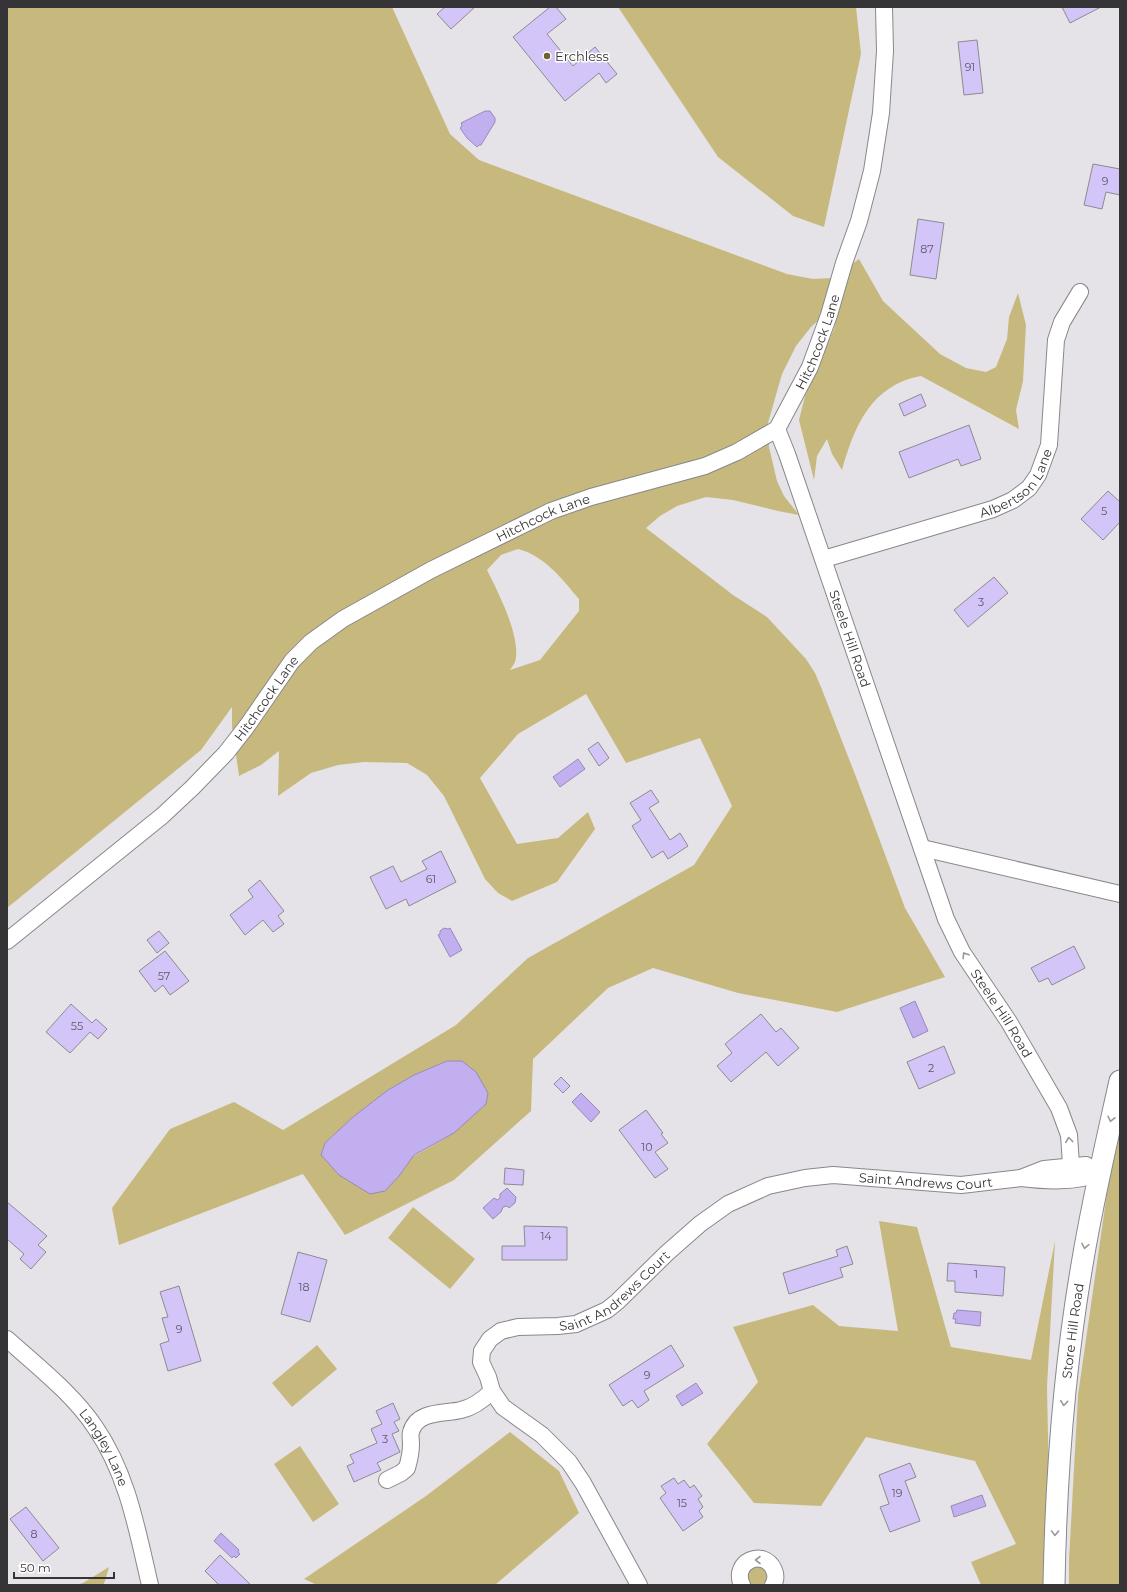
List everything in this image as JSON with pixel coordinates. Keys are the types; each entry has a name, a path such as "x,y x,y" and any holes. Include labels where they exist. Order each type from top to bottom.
{"main road":[{"name":"Store Hill Road","path":"1054,1585 1058,1469 1063,1404 1082,1259 1099,1173 1120,1081"}],"street":[{"name":"Hitchcock Lane","path":"7,940 162,816 192,788 223,756 247,726 292,661 311,642 343,619 431,570 551,511 591,497 705,466 737,452 777,429 810,367 859,221 872,171 881,113 885,51 884,7"},
{"name":"Albertson Lane","path":"824,559 993,509 1013,500 1028,488 1038,475 1049,445 1056,340 1062,322 1080,292"},
{"name":"Steele Hill Road","path":"777,429 788,454 946,919 962,952 1009,1022 1059,1108 1069,1135 1072,1172"},
{"path":"922,848 1120,894"},
{"name":"Saint Andrews Court","path":"639,1585 583,1483 569,1462 542,1435 503,1407 492,1391 488,1377 481,1362 482,1350 490,1339 501,1331 518,1327 576,1324 607,1310 700,1224 728,1204 768,1186 805,1178 833,1175 961,1185 1021,1178 1044,1169 1072,1172 1086,1165 1099,1173"},
{"name":"Langley Lane","path":"7,1339 77,1404 95,1427 113,1457 129,1496 150,1585"},
{"path":"387,1480 401,1473 407,1468 411,1446 411,1432 416,1423 438,1412 460,1410 472,1406 481,1402 492,1391"},
{"path":"742,1585 740,1579 741,1569 749,1560 754,1558 766,1560 773,1568 775,1577 773,1585"}],"shaded area":[{"path":"7,7 392,7 450,134 479,160 787,274 813,279 832,278 859,259 883,301 940,354 966,368 986,372 996,367 1007,339 1009,317 1018,293 1026,325 1023,381 1016,410 1019,429 921,376 904,381 889,388 877,398 867,410 852,438 842,470 832,454 827,439 817,456 814,480 799,420 805,396 834,329 840,301 811,327 796,346 782,374 768,423 769,447 777,481 784,496 799,515 733,500 706,497 677,506 660,516 646,528 733,595 767,617 806,659 815,673 821,687 905,908 945,977 837,1012 738,993 653,968 608,988 533,1059 531,1111 454,1180 345,1235 303,1174 119,1245 112,1208 170,1129 234,1102 283,1130 456,1025 528,958 694,865 732,806 700,738 626,763 586,694 518,734 480,778 517,844 558,838 588,812 595,829 557,882 512,901 498,893 485,879 444,796 427,775 407,763 364,762 338,765 311,773 278,796 279,751 261,765 239,776 232,727 232,707 201,750 7,908","holes":["518,549 537,557 559,576 579,599 579,611 540,660 510,670 515,662 515,641 508,615 487,570 501,555","447,1061 486,1104 444,1139 414,1156 321,1155 325,1143 353,1117 388,1090 414,1075"]},
{"path":"618,7 856,7 861,54 824,227 793,216 718,157"},
{"path":"485,111 490,111 495,118 495,122 481,145 477,147 467,138 460,128 462,126 461,123"},
{"path":"578,759 585,769 560,787 553,777"},
{"path":"444,928 450,928 462,950 450,957 438,935"},
{"path":"915,1001 928,1031 913,1038 900,1008"},
{"path":"447,1061 462,1061 476,1072 488,1093 486,1104 454,1133 414,1155 399,1176 385,1191 370,1194 339,1175 321,1155 325,1143 353,1117 388,1090 414,1075"},
{"path":"581,1093 600,1112 591,1122 572,1102"},
{"path":"1120,1129 1120,1585 1069,1585 1078,1395 1109,1179"},
{"path":"507,1188 516,1197 515,1203 509,1208 507,1206 503,1207 501,1212 493,1219 483,1208 494,1198 497,1200 500,1198 500,1194"},
{"path":"413,1207 475,1259 450,1289 388,1238"},
{"path":"879,1221 917,1227 951,1347 1031,1360 1055,1241 1047,1387 1051,1585 981,1585 971,1562 1016,1544 975,1461 866,1437 821,1506 754,1503 707,1444 758,1382 733,1327 813,1305 839,1326 898,1331"},
{"path":"957,1310 981,1312 980,1326 955,1323 956,1319 953,1319 954,1313 956,1313"},
{"path":"317,1345 337,1369 292,1407 272,1383"},
{"path":"696,1383 703,1393 682,1406 676,1396"},
{"path":"510,1432 559,1471 579,1513 495,1585 317,1585 304,1579 426,1496"},
{"path":"300,1446 339,1504 313,1522 274,1464"},
{"path":"982,1495 986,1506 954,1517 951,1506"},
{"path":"221,1533 239,1550 238,1552 240,1554 236,1558 234,1556 232,1558 214,1541"},
{"path":"752,1564 766,1569 768,1577 763,1585 748,1585 744,1572"},
{"path":"109,1567 103,1585 76,1585 83,1583"}],"building":[{"path":"445,7 475,7 451,29 437,14"},
{"name":"Erchless","path":"550,7 556,7 566,19 547,34 573,66 595,47 617,74 606,83 599,73 565,101 513,37"},
{"path":"1062,7 1101,7 1070,23"},
{"path":"977,40 983,93 964,95 958,42"},
{"path":"1093,164 1120,169 1120,195 1106,192 1102,209 1084,205"},
{"path":"918,219 944,223 936,279 910,275"},
{"path":"921,394 926,406 904,416 899,404"},
{"path":"969,425 981,459 961,466 958,459 909,478 899,452"},
{"path":"1108,491 1120,502 1120,522 1103,540 1081,519"},
{"path":"994,577 1008,593 968,627 954,610"},
{"path":"598,742 609,758 599,766 588,749"},
{"path":"651,790 659,802 649,808 670,840 680,833 688,846 668,859 663,851 652,858 632,826 641,820 630,803"},
{"path":"441,851 456,882 409,906 406,899 386,909 370,877 393,866 401,882 427,869 422,861"},
{"path":"260,880 284,911 278,916 284,924 273,932 263,920 245,935 230,915 253,897 248,890"},
{"path":"159,931 169,943 157,953 147,940"},
{"path":"1074,946 1085,968 1052,985 1048,978 1039,982 1031,968"},
{"path":"165,951 189,981 170,995 163,985 155,992 139,971"},
{"path":"71,1004 92,1023 96,1019 107,1029 98,1039 90,1032 70,1053 46,1032"},
{"path":"761,1014 776,1032 781,1028 799,1048 778,1066 766,1052 731,1082 717,1066 732,1053 725,1044"},
{"path":"944,1046 955,1073 919,1089 907,1062"},
{"path":"561,1077 570,1086 563,1093 554,1084"},
{"path":"646,1110 663,1133 661,1134 668,1143 655,1152 668,1169 655,1178 619,1130"},
{"path":"505,1168 524,1170 523,1185 504,1184"},
{"path":"7,1202 47,1236 38,1245 46,1252 31,1269 20,1259 24,1254 7,1239"},
{"path":"524,1226 567,1227 567,1260 502,1260 502,1246 525,1246"},
{"path":"847,1246 853,1264 840,1268 843,1277 789,1294 783,1273 838,1256 836,1250"},
{"path":"298,1252 327,1260 310,1322 281,1314"},
{"path":"948,1263 1005,1267 1003,1296 955,1292 955,1281 947,1281"},
{"path":"179,1286 201,1361 168,1371 160,1344 169,1341 162,1318 168,1317 160,1292"},
{"path":"671,1345 684,1366 644,1391 649,1400 638,1408 632,1400 623,1406 609,1385"},
{"path":"393,1403 400,1419 394,1422 399,1431 392,1434 400,1452 377,1463 381,1470 354,1482 347,1466 354,1463 350,1455 377,1443 371,1429 382,1424 376,1411"},
{"path":"910,1463 916,1477 905,1481 920,1521 890,1532 880,1507 889,1504 879,1475"},
{"path":"674,1478 678,1484 684,1480 690,1488 694,1485 702,1496 698,1499 703,1507 699,1511 703,1517 683,1531 660,1498 666,1493 661,1486"},
{"path":"26,1507 59,1548 43,1561 10,1519"},
{"path":"220,1555 251,1585 219,1585 205,1571"}],"place":[{"name":"Erchless","path":"547,56"}]}
